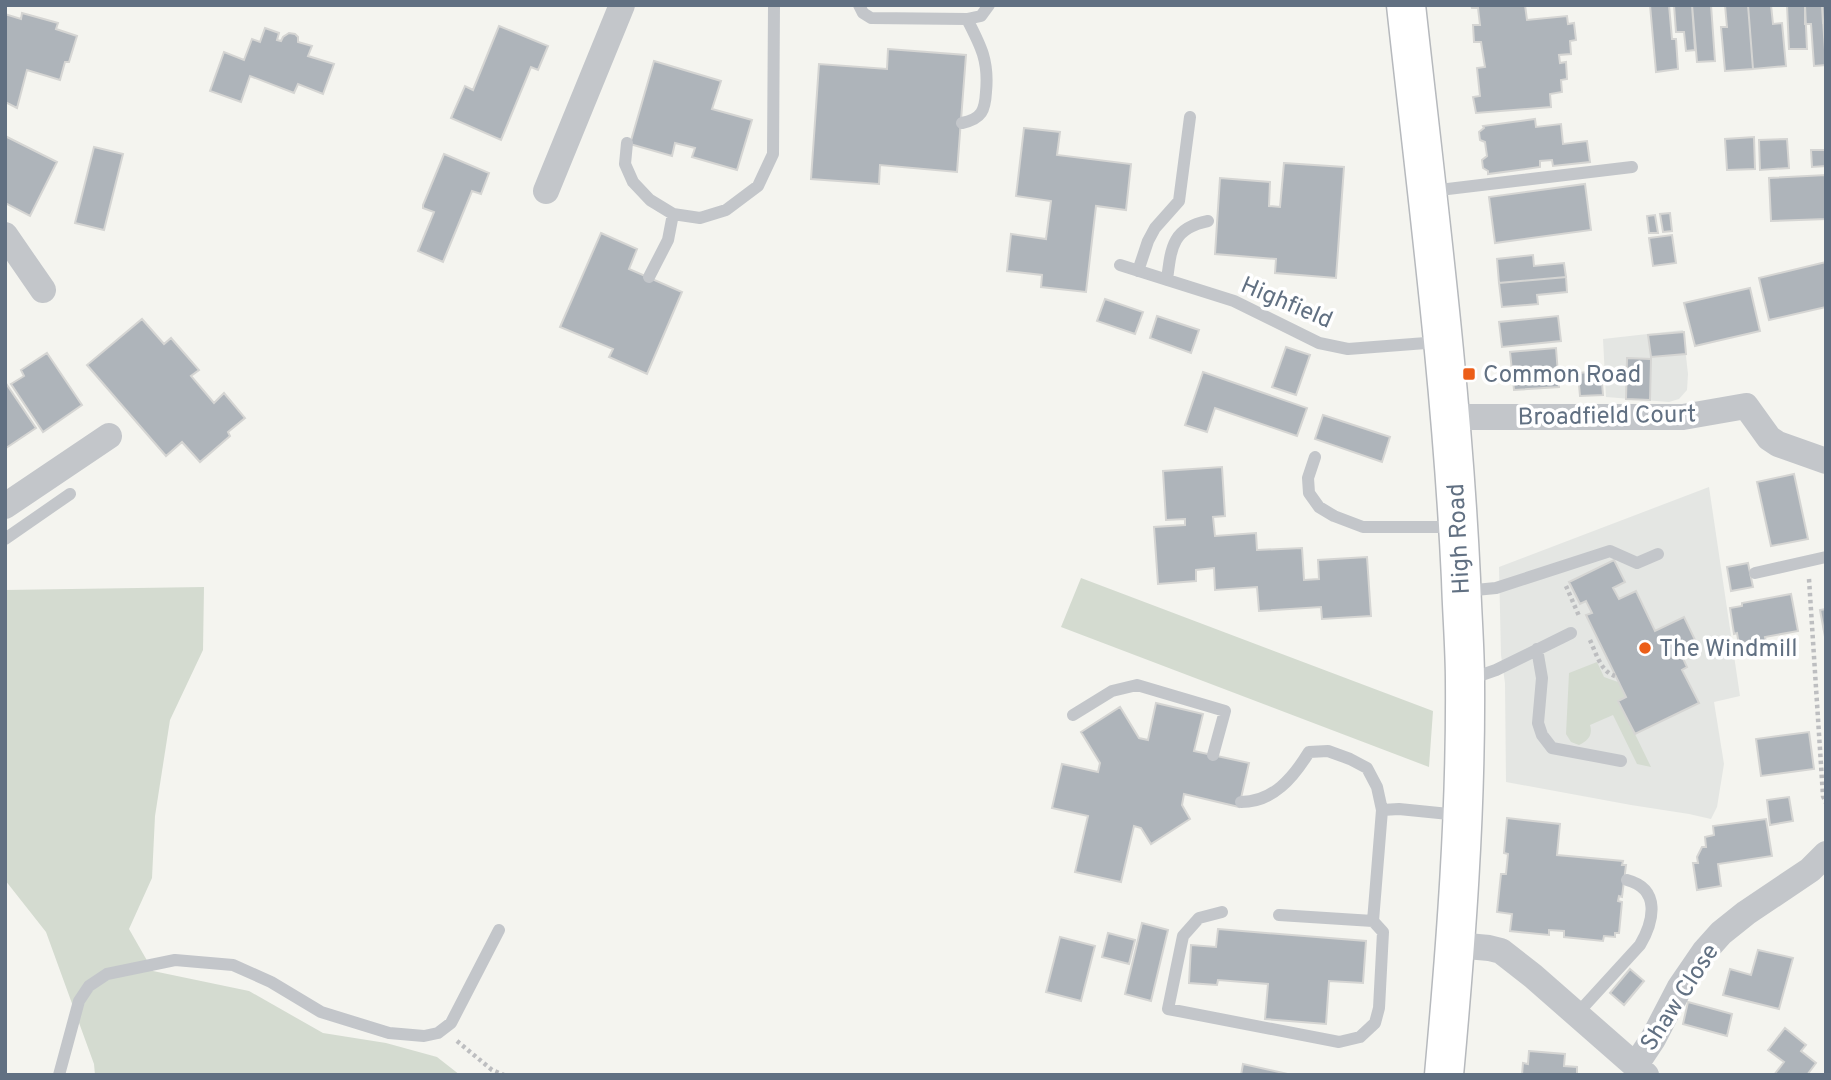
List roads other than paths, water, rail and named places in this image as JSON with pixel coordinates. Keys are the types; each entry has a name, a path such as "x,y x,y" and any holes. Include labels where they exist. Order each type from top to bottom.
{"main road":[{"name":"High Road","path":"1406,5 1451,417 1465,681 1456,945 1444,1075"}],"street":[{"path":"546,191 622,5"},
{"path":"5,235 43,290"},
{"name":"Broadfield Court","path":"1451,417 1684,417 1746,406 1769,438 1778,444 1826,461"},
{"path":"5,506 109,436"},
{"name":"Shaw Close","path":"1640,1070 1680,986 1704,952 1721,933 1810,870 1826,854"},
{"path":"1456,945 1501,951 1640,1070"}],"lane":[{"path":"627,143 625,164 633,182 650,200 673,214 700,218 726,210 758,186 773,154 775,5"},
{"path":"859,5 863,13 871,18 967,19 981,16 989,5"},
{"path":"962,123 980,115 985,107 988,73 982,50 967,19"},
{"path":"1138,271 1155,228 1179,201 1190,117"},
{"path":"1426,192 1632,167"},
{"path":"649,278 668,240 673,214"},
{"path":"1167,279 1171,251 1176,239 1184,229 1194,223 1208,221"},
{"name":"Highfield","path":"1120,265 1234,301 1319,343 1348,349 1442,342"},
{"path":"1315,457 1308,478 1309,493 1319,507 1334,516 1363,527 1458,527"},
{"path":"5,539 70,494"},
{"path":"1461,592 1496,588 1610,551 1637,563 1658,554"},
{"path":"1755,573 1826,557"},
{"path":"1465,681 1496,670 1572,633"},
{"path":"1537,649 1542,678 1538,723 1542,736 1552,748 1620,761"},
{"path":"1073,715 1112,691 1137,685 1225,711 1213,755"},
{"path":"1241,802 1256,802 1270,795 1293,775 1309,752 1328,751 1367,768 1377,787 1382,810 1373,921"},
{"path":"1382,810 1399,809 1462,816"},
{"path":"1576,1015 1640,946 1647,933 1651,919 1651,903 1647,890 1638,883 1627,880"},
{"path":"1222,912 1199,918 1183,936 1168,1009 1339,1042 1360,1037 1375,1023 1379,1008 1384,932 1373,921 1279,915"},
{"path":"59,1075 79,1001 89,986 107,974 176,960 233,965 271,982 321,1012 389,1032 424,1036 439,1033 451,1023 499,930"}],"place":[{"name":"Common Road","path":"1469,374"},
{"name":"The Windmill","path":"1645,648"}]}
